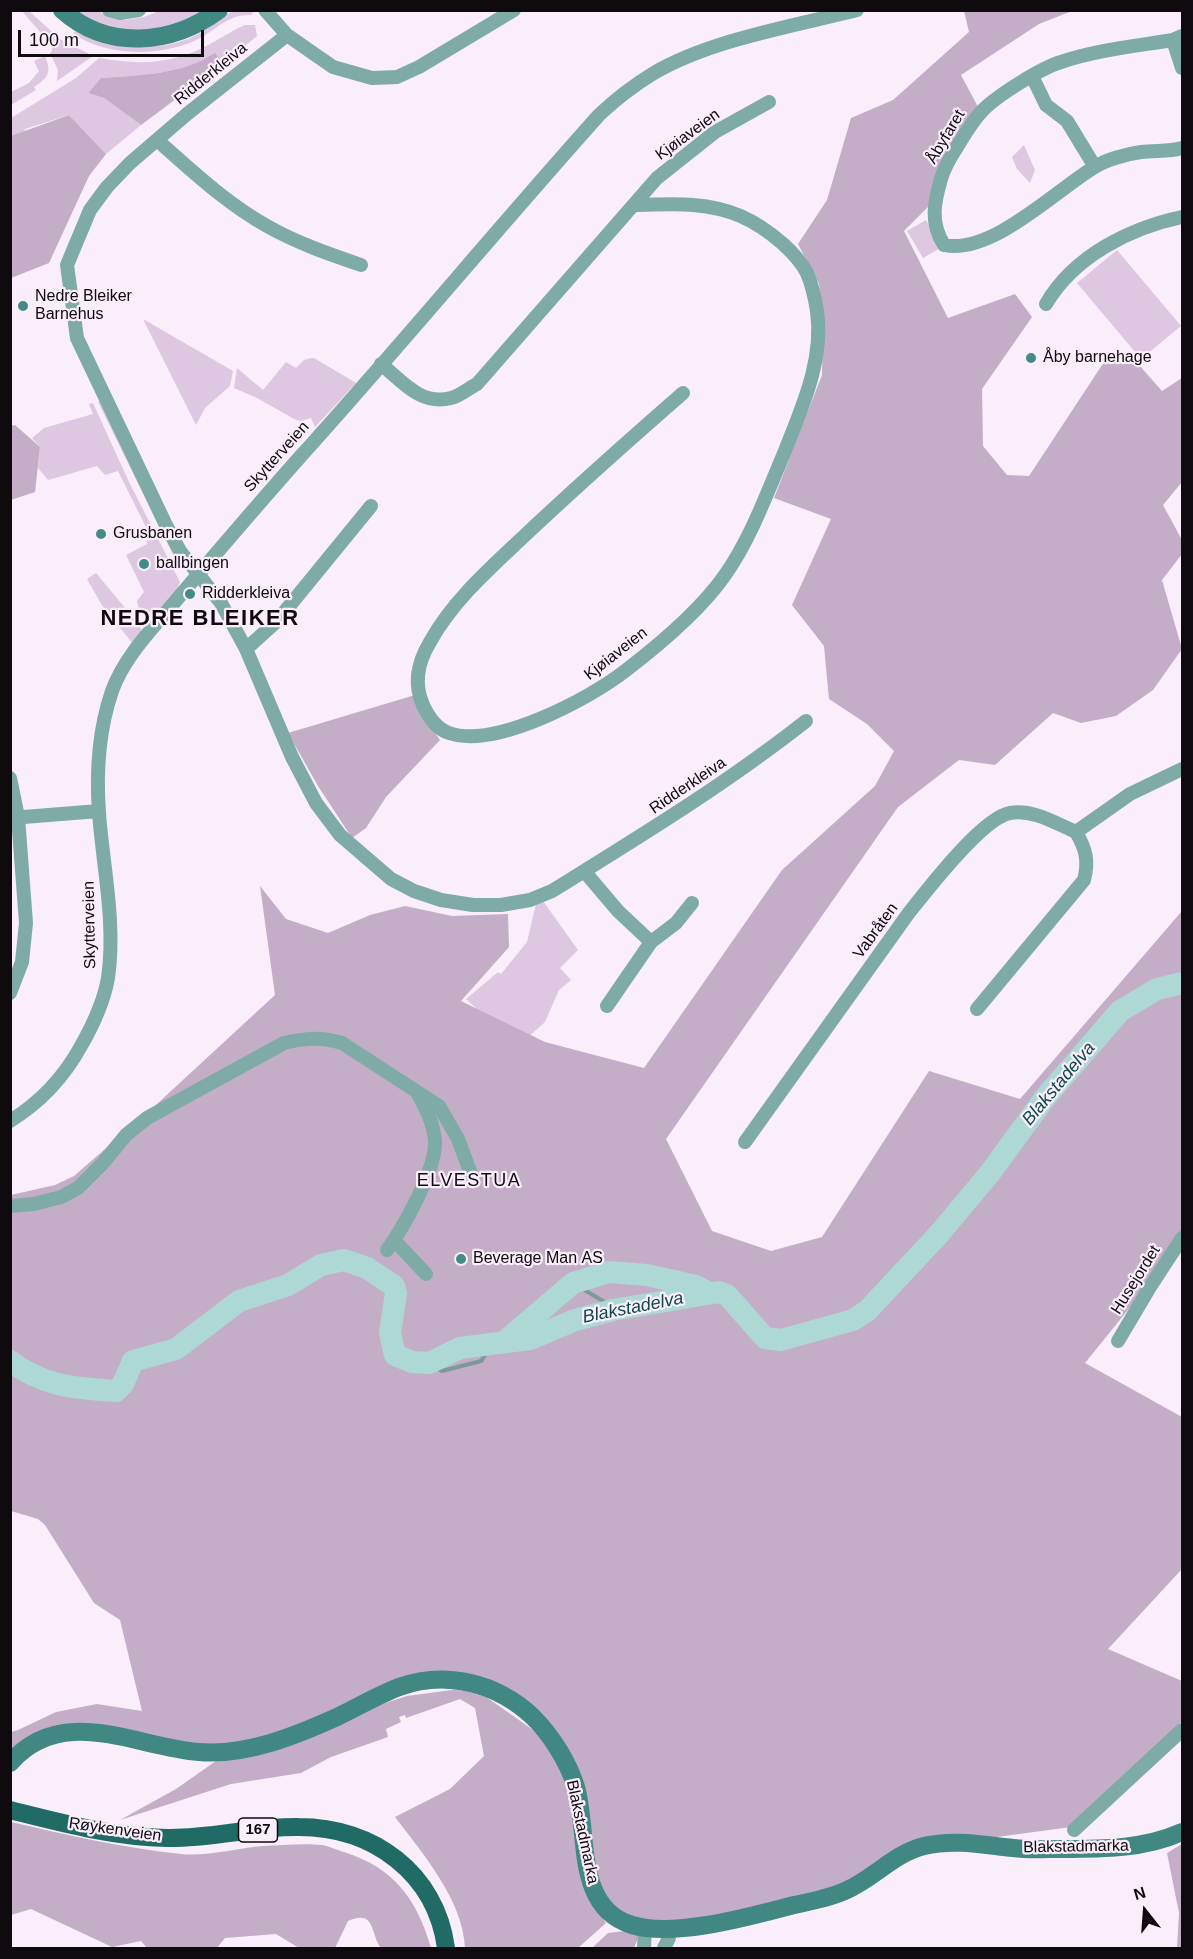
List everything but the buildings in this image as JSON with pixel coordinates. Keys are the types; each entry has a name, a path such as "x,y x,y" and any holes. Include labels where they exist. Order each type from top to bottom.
{"main road":[{"path":"62,10 83,26 98,32 134,40 170,35 206,20 219,10"},
{"name":"Blakstadmarka","path":"10,1763 40,1740 70,1731 98,1733 198,1752 226,1752 281,1739 413,1683 448,1680 472,1683 503,1695 519,1706 546,1732 568,1768 579,1805 586,1863 594,1890 603,1905 614,1918 645,1928 664,1930 725,1921 847,1891 905,1853 940,1842 1015,1848 1089,1849 1131,1847 1164,1840 1182,1832"},
{"name":"Røykenveien","path":"10,1809 69,1824 151,1838 189,1838 297,1826 353,1836 398,1858 412,1872 434,1907 441,1924 446,1948"}],"street":[{"path":"108,10 120,14 139,10"},
{"path":"265,10 287,35 333,67 372,78 397,76 454,47 514,10"},
{"name":"Skytterveien","path":"10,1121 44,1097 71,1065 103,999 108,979 110,946 105,857 99,811 100,744 105,712 114,687 132,654 197,573 534,188 619,97 656,72 693,54 857,10"},
{"name":"Ridderkleiva","path":"287,35 213,93 130,163 107,187 90,210 67,265 76,338 165,523 180,551 211,587 221,603 246,649 292,757 316,803 340,835 391,879 414,891 441,900 473,905 530,900 552,891 700,799 762,756 806,721"},
{"name":"Åbyfaret","path":"1182,68 1178,38 1107,50 1059,62 990,103 982,111 944,168 933,218 938,236 944,245 953,247 973,245 1007,228 1095,167 1140,152 1182,148"},
{"path":"1032,76 1046,105 1067,121 1095,167"},
{"name":"Kjøiaveien","path":"381,364 418,394 431,400 453,398 477,384 657,178 715,132 770,102"},
{"path":"157,141 217,192 266,226 302,243 361,265"},
{"name":"Kjøiaveien","path":"634,205 692,204 725,210 748,218 794,253 806,271 814,293 818,323 815,365 803,404 758,517 725,575 701,604 677,627 625,671 582,700 550,715 515,728 490,734 467,736 448,733 439,727 428,715 421,701 417,677 420,663 431,640 454,606 571,491 682,393"},
{"path":"1046,304 1068,275 1099,251 1158,222 1182,217"},
{"path":"246,649 277,621 371,506"},
{"path":"977,1009 1084,880 1088,866 1086,853 1076,832 1130,794 1182,769"},
{"path":"10,778 26,923 22,962 10,993"},
{"path":"14,818 99,811"},
{"name":"Vabråten","path":"745,1142 908,914 936,879 985,826 1009,813 1032,813 1076,832"},
{"path":"584,871 618,911 651,942"},
{"path":"607,1006 651,942 676,923 692,903"},
{"path":"10,1206 34,1204 62,1197 78,1188 126,1135 147,1118 284,1043 305,1038 324,1038 342,1043 439,1106 458,1139 471,1174"},
{"path":"415,1090 432,1124 435,1143 432,1160 416,1201 390,1245 426,1274"},
{"name":"Husejordet","path":"1118,1341 1182,1238"},
{"name":"Blakstadmarka","path":"1074,1830 1182,1730"},
{"path":"644,1948 645,1928"}],"shaded area":[{"path":"201,10 205,12 171,28 126,32 95,23 75,11 98,11 107,16 125,20 144,17 159,11"},
{"path":"22,11 29,11 60,39 93,56 57,81 58,70 50,53 52,46"},
{"path":"232,11 253,13 231,19 187,44 154,51 119,51 102,47 73,33 76,30 139,46 170,44 186,40 202,32"},
{"path":"964,11 1072,11 1039,24 961,75 978,107 930,205 904,231 948,318 1015,294 1032,317 982,389 983,446 1007,475 1029,476 1106,359 1132,357 1162,391 1182,378 1182,482 1163,505 1182,540 1182,554 1162,580 1182,649 1153,690 1116,716 1081,723 1053,713 995,765 959,760 898,807 666,1139 712,1231 771,1251 822,1237 929,1071 1020,1099 1182,911 1182,1243 1085,1363 1182,1417 1182,1569 1108,1649 1182,1681 1182,1721 1071,1827 938,1845 817,1899 676,1930 606,1911 560,1749 504,1697 431,1686 335,1717 227,1747 83,1731 11,1763 11,1732 56,1712 97,1704 142,1711 120,1620 94,1603 45,1525 38,1519 11,1511 11,1195 55,1185 74,1176 158,1103 275,995 260,886 286,919 328,933 370,915 405,906 452,916 508,914 509,947 461,1001 545,1042 644,1068 782,870 875,786 894,751 867,724 829,699 824,646 792,605 831,519 774,498 822,375 823,317 819,284 798,244 827,200 851,118 893,100 969,32"},
{"path":"245,25 255,25 257,36 223,64 215,54 174,70 145,75 101,78 88,93 104,98 141,125 106,154 69,115 25,129 23,136 11,146 11,118 76,78 99,58 143,62 184,56"},
{"path":"215,53 223,64 141,125 104,98 88,93 101,78 145,75 174,70 189,66"},
{"path":"45,56 48,70 43,81 34,87 36,90 11,105 11,92 29,83 39,71 34,61"},
{"path":"69,115 106,154 89,176 49,263 11,278 11,136"},
{"path":"1024,145 1035,170 1030,183 1017,169 1012,157"},
{"path":"926,220 942,247 923,258 907,231"},
{"path":"1117,250 1181,326 1141,359 1077,283"},
{"path":"143,319 233,371 230,386 205,408 196,425"},
{"path":"311,358 356,383 315,427 311,418 296,420 234,388 237,368 263,390 286,362 296,368 304,360"},
{"path":"100,401 176,557 176,561 98,402"},
{"path":"93,403 129,482 180,582 176,592 151,620 139,610 137,601 144,592 126,555 147,544 149,533 118,471 105,475 97,466 48,480 38,468 40,447 32,438 44,428 93,414 89,404"},
{"path":"15,425 40,447 35,492 11,500 11,426"},
{"path":"96,573 141,627 141,636 134,645 103,607 87,579"},
{"path":"415,695 419,709 440,740 386,797 366,828 352,838 318,786 288,733"},
{"path":"543,901 578,950 560,968 571,980 559,990 545,1022 518,1046 466,999 498,972 501,974 527,942 536,904"},
{"path":"459,1689 486,1697 533,1730 552,1751 568,1788 589,1897 606,1923 578,1948 465,1948 463,1930 457,1912 440,1878 395,1817 450,1789 484,1756 475,1708 460,1699 406,1718 405,1715 399,1717 401,1722 386,1729 388,1737 331,1757 301,1773 231,1784 120,1820 176,1789 226,1754 407,1696"},
{"path":"11,1822 117,1845 190,1855 253,1847 315,1844 327,1846 362,1859 390,1876 411,1900 431,1948 381,1948 371,1925 363,1918 348,1921 335,1948 299,1948 276,1934 225,1938 217,1948 147,1948 141,1941 112,1947 31,1909 11,1915"},
{"path":"1182,1844 1182,1948 1177,1948 1179,1913 1167,1853"},
{"path":"625,1931 639,1936 634,1948 592,1948 608,1933"}],"waterway":[{"name":"Blakstadelva","path":"10,1361 35,1376 61,1385 116,1391 123,1384 133,1361 176,1349 239,1301 288,1285 321,1265 344,1260 367,1268 394,1286 396,1293 390,1333 395,1355 412,1362 429,1363 460,1348 530,1339 575,1320 613,1310 719,1292 727,1295 765,1338 781,1340 853,1320 867,1311 939,1234 990,1173 1044,1099 1120,1011 1157,989 1182,983"},
{"path":"504,1342 573,1283 609,1272 647,1275 696,1286 707,1292"},
{"path":"573,1283 616,1309"},
{"path":"429,1363 442,1371 481,1361 492,1345"}],"place":[{"name":"Nedre Bleiker Barnehus","path":"23,306"},
{"name":"Åby barnehage","path":"1031,358"},
{"name":"Grusbanen","path":"101,534"},
{"name":"ballbingen","path":"144,564"},
{"name":"Ridderkleiva","path":"190,594"},
{"name":"Beverage Man AS","path":"461,1259"}],"district":[{"name":"NEDRE BLEIKER","path":"200,619"},
{"name":"ELVESTUA","path":"469,1181"}]}
